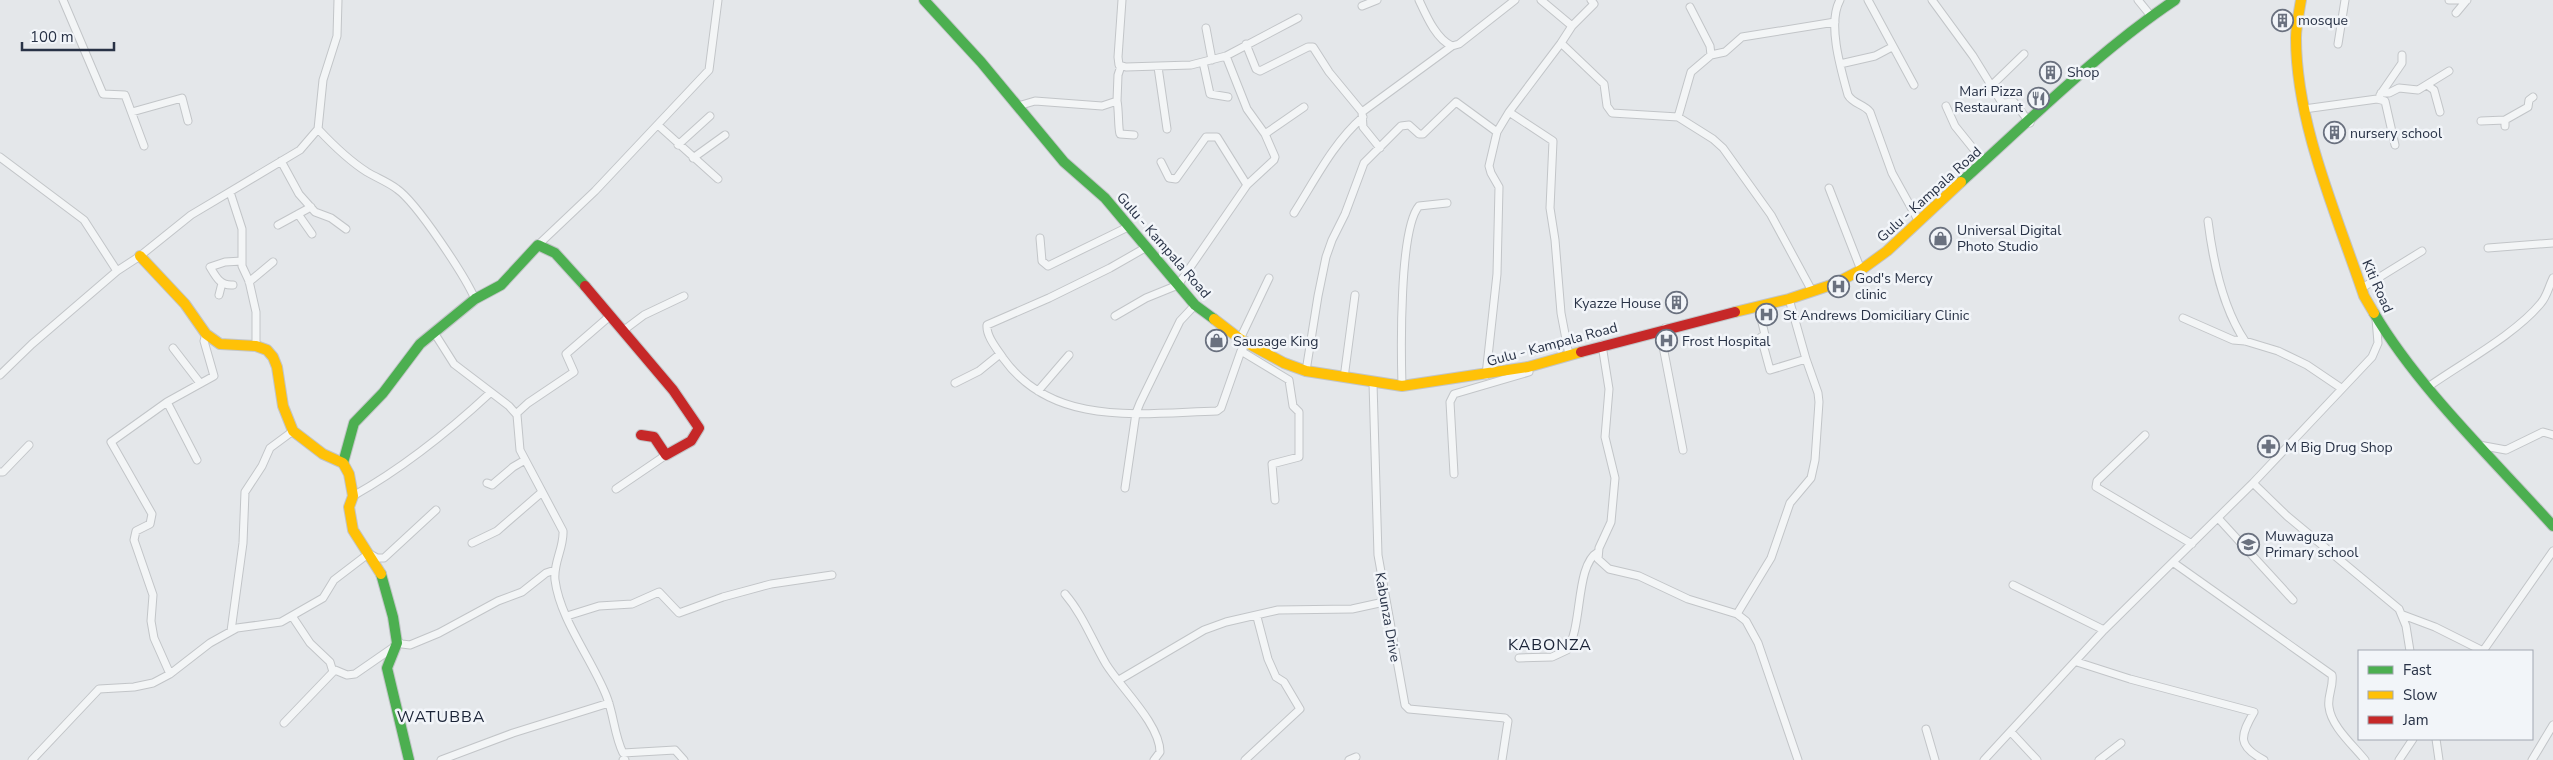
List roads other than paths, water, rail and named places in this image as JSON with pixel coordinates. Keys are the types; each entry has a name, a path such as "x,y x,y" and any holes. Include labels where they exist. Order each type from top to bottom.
{"street":[{"path":"63,0 103,94 124,94 144,146"},
{"path":"408,760 387,668 388,661 397,643 384,578 380,569 352,530 349,517 353,496 349,474 344,463 354,423 383,393 420,344 435,334 475,299 501,285 538,245 658,126 709,70 718,0"},
{"name":"Gulu - Kampala Road","path":"924,0 1018,106 1064,162 1105,198 1145,248 1195,305 1242,344 1306,371 1402,386 1486,375 1528,367 1666,328 1789,299 1861,270 1887,251 1918,220 2030,123 2085,72 2151,16 2176,0"},
{"path":"1122,0 1118,49 1119,65 1121,66 1118,76 1117,100 1120,117 1119,132 1120,134 1134,135"},
{"path":"1362,6 1377,0"},
{"path":"1419,0 1438,33 1452,46"},
{"path":"1294,213 1334,148 1362,114 1452,46 1459,44 1515,0"},
{"path":"1541,0 1572,26"},
{"path":"1486,375 1497,274 1499,188 1489,166 1497,132 1509,112 1572,26 1594,4 1591,0"},
{"path":"1840,0 1835,14 1835,22 1840,64 1850,99 1865,106 1870,112 1892,173 1918,220"},
{"path":"1868,0 1914,86"},
{"path":"1932,0 1973,56 1990,87 2002,103 2014,102 2030,123"},
{"path":"2138,0 2151,16"},
{"name":"Kiti Road","path":"2301,0 2296,37 2296,55 2304,108 2313,144 2362,288 2376,319 2428,387 2478,445 2553,526"},
{"path":"2338,44 2345,0"},
{"path":"2450,0 2466,0"},
{"path":"2456,13 2466,0"},
{"path":"0,375 32,344 117,271 140,256 192,215 300,150 318,129 323,80 336,36 340,1"},
{"path":"1690,7 1710,46 1711,56"},
{"path":"1121,66 1158,67 1212,60 1226,56 1298,18"},
{"path":"1678,117 1691,72 1711,56 1725,52 1742,37 1835,22"},
{"path":"1206,28 1212,60"},
{"path":"1561,43 1604,84 1607,106 1612,114 1678,117 1713,139 1723,148 1771,214 1812,291"},
{"path":"1246,44 1256,69 1260,71 1308,47 1313,47 1329,72 1362,114 1365,131 1380,148"},
{"path":"1840,64 1875,56 1892,47"},
{"path":"1990,87 2024,54"},
{"path":"2379,96 2402,64 2402,55"},
{"path":"1115,316 1146,298 1178,285 1247,184 1274,160 1275,156 1265,134 1247,109 1226,56"},
{"path":"1203,62 1210,94 1228,97"},
{"path":"1158,67 1167,129"},
{"path":"2304,108 2379,96 2399,88 2418,90 2449,71"},
{"path":"2427,85 2434,90 2440,112"},
{"path":"2379,96 2385,101 2395,145"},
{"path":"2481,121 2505,123 2528,107 2529,100 2533,97"},
{"path":"132,112 182,98 188,122"},
{"path":"1018,106 1035,101 1102,106 1117,100"},
{"path":"1306,371 1326,257 1364,163 1404,124 1419,134 1423,134 1456,102 1497,132"},
{"path":"1946,106 1955,126 1984,162"},
{"path":"1265,134 1304,107"},
{"path":"1454,474 1450,402 1454,394 1541,368 1565,356 1555,240 1550,208 1553,141 1509,112"},
{"path":"678,145 710,116"},
{"path":"658,126 718,179"},
{"path":"318,129 339,152 368,173 399,190 411,201 458,268 475,299"},
{"path":"693,158 725,135"},
{"path":"1161,162 1169,178 1176,179 1206,137 1217,137 1247,184"},
{"path":"0,157 84,220 117,271"},
{"path":"281,161 299,194 311,208 346,229"},
{"path":"1829,188 1861,270"},
{"path":"230,192 242,228 242,261 256,312 256,346"},
{"path":"1402,386 1402,313 1407,237 1419,206 1447,203"},
{"path":"278,225 311,208"},
{"path":"298,214 312,234"},
{"path":"2208,221 2217,273 2234,324 2245,341"},
{"path":"1040,238 1042,261 1048,266 1128,226"},
{"path":"2488,248 2553,243"},
{"path":"538,245 555,253 611,315 673,390 699,428 695,439 666,455 616,489"},
{"path":"1145,248 1110,268 1049,298 988,323 986,327 1000,354 1024,382 1060,404 1123,415 1219,411 1242,344 1269,278"},
{"path":"2362,288 2422,251"},
{"path":"140,256 185,304 206,334 220,344 256,346 267,350 273,357 283,406 293,431 298,437 323,454 344,463"},
{"path":"233,285 226,286 222,283 210,266 225,262 242,261"},
{"path":"249,282 272,262"},
{"path":"2542,302 2553,278"},
{"path":"219,295 222,283"},
{"path":"1344,378 1355,295"},
{"path":"624,330 644,315 684,296"},
{"path":"2428,387 2508,331 2542,302 2553,296"},
{"path":"1737,614 1772,558 1790,503 1811,478 1815,460 1818,393 1789,299"},
{"path":"1125,488 1136,413 1180,321 1195,305"},
{"path":"1758,306 1765,335 1761,337 1770,370 1806,359"},
{"path":"516,414 528,403 574,372 566,354 611,315"},
{"path":"2183,318 2233,340 2245,341 2278,351 2307,366 2341,388"},
{"path":"1984,760 2011,732 2023,716 2077,662 2104,630 2253,483 2376,351 2378,343 2376,319"},
{"path":"1666,328 1661,336 1683,450"},
{"path":"170,674 154,638 151,621 153,595 134,540 136,531 150,524 152,514 111,442 167,402 214,376 204,341 206,334"},
{"path":"435,334 454,364 509,406 516,414 520,428 520,450 563,531 564,540 555,570 555,580 567,616 610,703 624,758 674,750 684,760"},
{"path":"1242,344 1289,380 1293,406 1299,412 1299,457 1272,464 1275,500"},
{"path":"1519,658 1552,657 1567,650 1575,633 1588,564 1598,552 1611,522 1616,478 1605,437 1609,389 1602,345"},
{"path":"173,348 200,383"},
{"path":"955,383 979,371 1000,354"},
{"path":"1038,391 1069,355"},
{"name":"Kabunza Drive","path":"1373,382 1376,537 1384,602 1405,705 1409,709 1505,718 1508,721 1508,729 1502,760"},
{"path":"353,496 374,484 434,442 490,393"},
{"path":"167,402 197,460"},
{"path":"231,632 242,543 245,492 262,466 270,448 293,431"},
{"path":"2478,445 2506,450 2543,432 2553,435"},
{"path":"642,435 654,437 666,455"},
{"path":"2144,435 2097,481 2096,487 2192,544"},
{"path":"0,472 3,472 29,446"},
{"path":"487,483 492,485 513,467 526,460"},
{"path":"2253,483 2292,520 2403,614 2435,627 2481,650"},
{"path":"472,543 497,531 542,492"},
{"path":"369,554 377,558 384,558 436,510"},
{"path":"2218,518 2293,600"},
{"path":"2484,650 2553,551"},
{"path":"1598,552 1598,559 1610,569 1639,576 1688,599 1737,614 1746,621 1758,643 1798,760"},
{"path":"32,760 100,689 134,687 153,683 170,674 210,643 243,625 276,623 292,616 323,598 334,580 369,554"},
{"path":"2174,563 2332,675 2333,683 2329,708 2334,722 2364,760"},
{"path":"284,723 335,670 347,675 355,674 397,643 410,645 439,633 498,601 522,592 546,573 555,570"},
{"path":"567,616 599,606 632,604 659,592 679,613 723,597 771,584 832,575"},
{"path":"2013,585 2104,630"},
{"path":"1065,594 1080,613 1106,663 1129,691 1159,740 1160,752 1154,760"},
{"path":"1119,680 1204,630 1226,622 1257,617 1278,610 1352,609 1384,602"},
{"path":"2403,614 2410,650"},
{"path":"292,616 310,643 330,662 333,672"},
{"path":"1245,760 1300,709 1284,682 1276,677 1268,659 1257,617"},
{"path":"2077,662 2130,679 2254,712 2245,727 2243,742 2255,758 2264,760"},
{"path":"442,760 530,727 610,703"},
{"path":"2532,760 2553,725"},
{"path":"1926,729 1935,760"},
{"path":"2011,732 2037,760"},
{"path":"2399,760 2412,740"},
{"path":"2436,740 2439,760"},
{"path":"2099,760 2121,743"},
{"path":"1349,760 1356,757"}],"place":[{"name":"mosque","path":"2282,20"},
{"name":"Shop","path":"2051,72"},
{"name":"Mari Pizza Restaurant","path":"2039,99"},
{"name":"nursery school","path":"2334,133"},
{"name":"Universal Digital Photo Studio","path":"1941,238"},
{"name":"God's Mercy clinic","path":"1839,286"},
{"name":"Kyazze House","path":"1677,303"},
{"name":"St Andrews Domiciliary Clinic","path":"1767,315"},
{"name":"Sausage King","path":"1217,341"},
{"name":"Frost Hospital","path":"1666,341"},
{"name":"M Big Drug Shop","path":"2269,447"},
{"name":"Muwaguza Primary school","path":"2249,544"}],"district":[{"name":"KABONZA","path":"1550,644"},
{"name":"WATUBBA","path":"441,716"}]}
